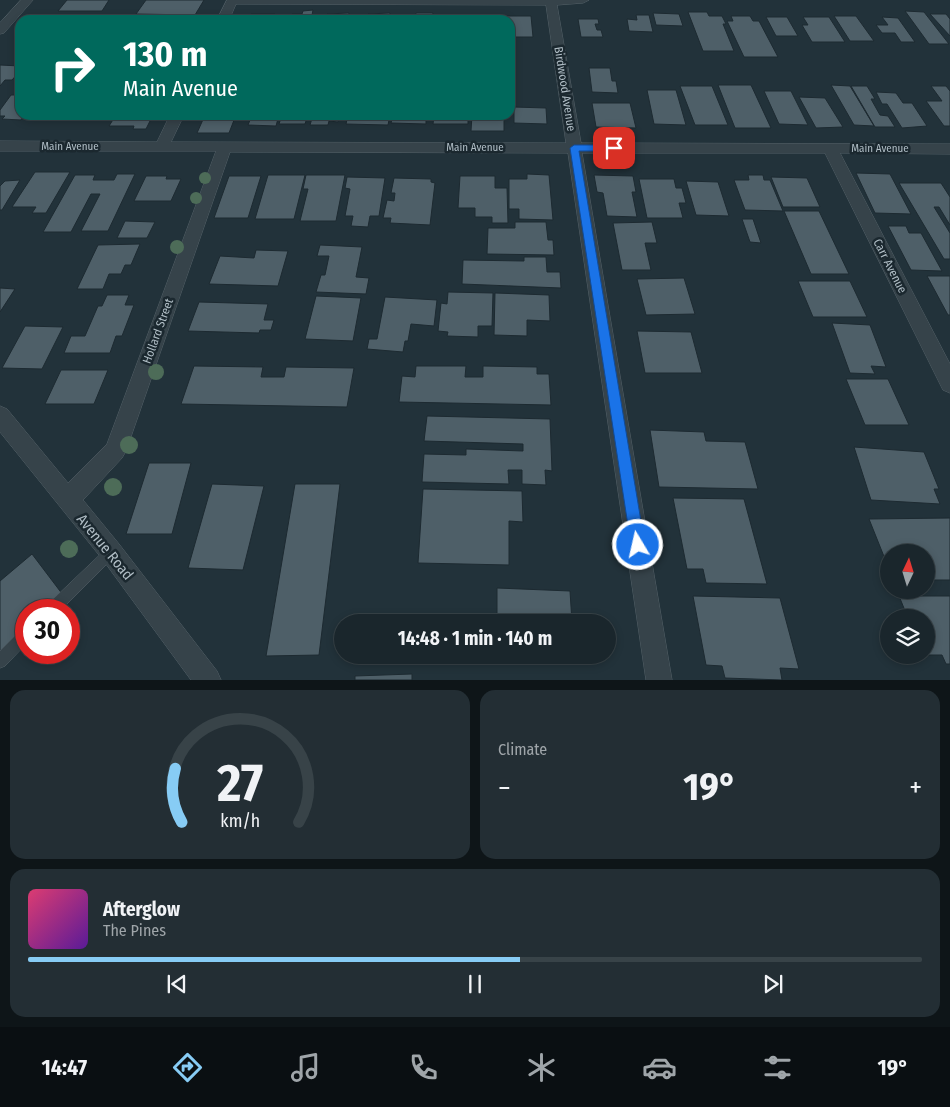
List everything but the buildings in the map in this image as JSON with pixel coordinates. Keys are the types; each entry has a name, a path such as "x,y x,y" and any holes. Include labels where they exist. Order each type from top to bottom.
{"street":[{"path":"0,30 27,0"},
{"path":"226,15 232,2 551,2 582,0"},
{"name":"Birdwood Avenue","path":"551,2 659,680"},
{"path":"162,146 175,120"},
{"name":"Main Avenue","path":"0,146 950,149"},
{"name":"Hollard Street","path":"66,500 115,450 225,146"},
{"name":"Carr Avenue","path":"830,148 950,384"},
{"name":"Avenue Road","path":"0,416 66,500 111,552 208,680"}],"lane":[{"path":"63,599 111,552"},
{"path":"0,661 15,646"}],"route":[{"path":"614,148 574,148 638,545"}]}
